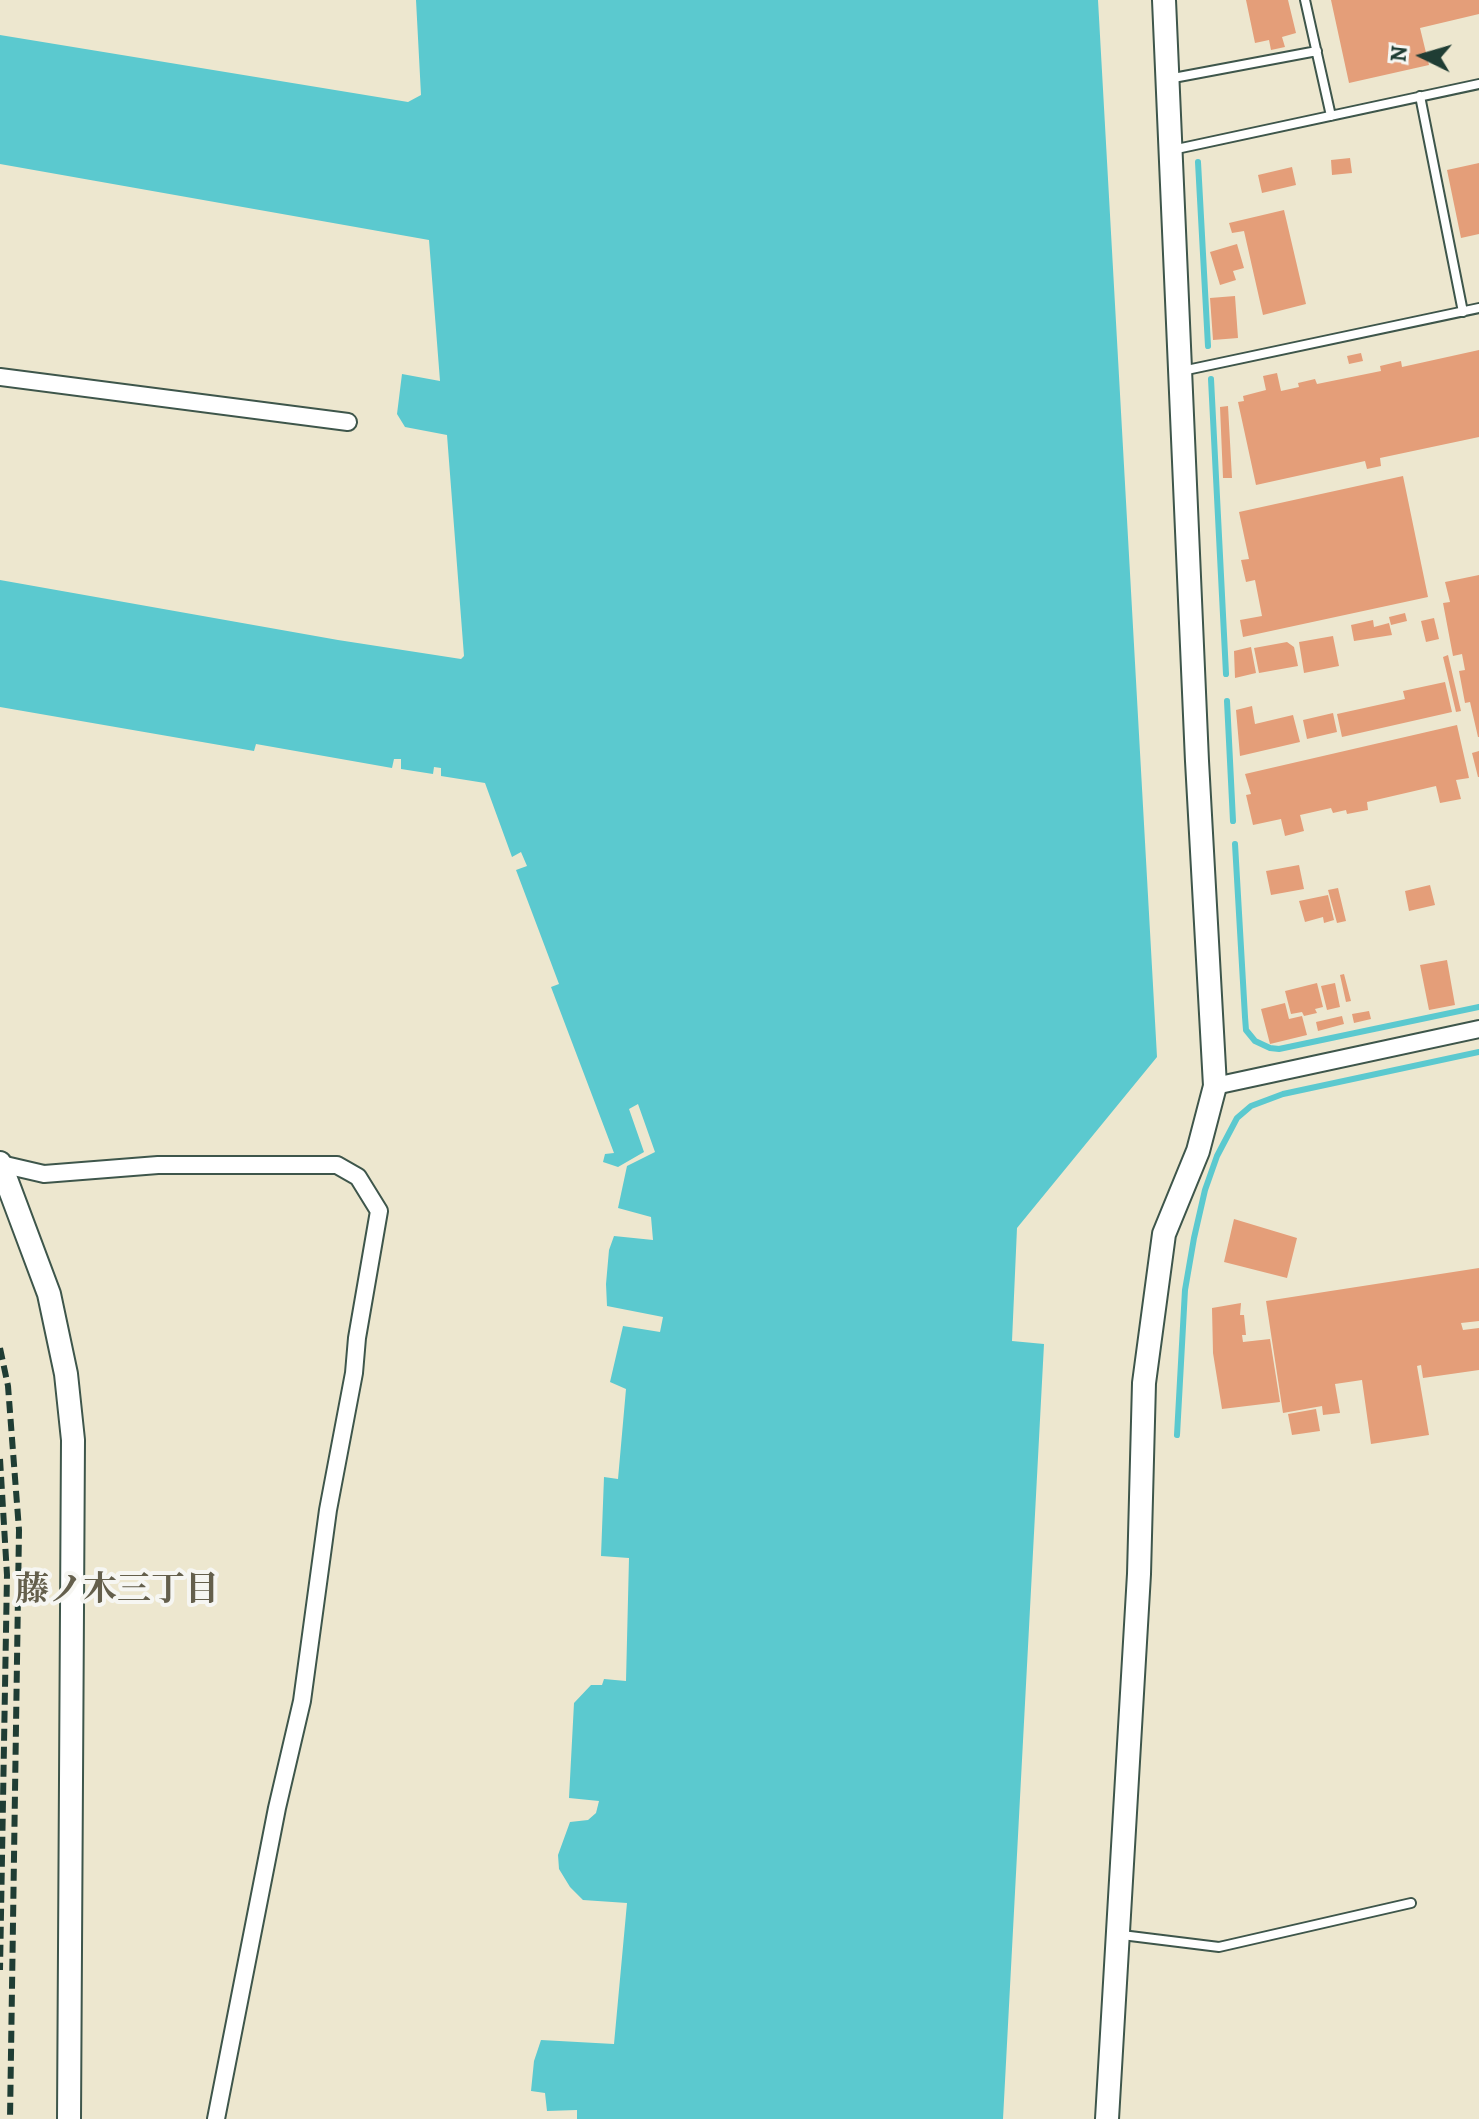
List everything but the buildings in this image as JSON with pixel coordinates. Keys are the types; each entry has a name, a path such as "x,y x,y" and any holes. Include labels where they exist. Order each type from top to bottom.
{"street":[{"path":"1107,2119 1139,1574 1144,1383 1164,1234 1198,1151 1215,1086 1197,761 1164,0"},
{"path":"0,377 348,422"},
{"path":"1215,1086 1479,1029"},
{"path":"0,1164 49,1294 66,1374 73,1440 69,2119"},
{"path":"0,1164 44,1174 158,1165 337,1165 358,1177 379,1211 354,1373 328,1510 302,1701 277,1808 216,2119"}],"lane":[{"path":"1305,0 1331,116"},
{"path":"1168,79 1317,51"},
{"path":"1171,150 1479,84"},
{"path":"1420,96 1463,312"},
{"path":"1180,371 1479,308"},
{"path":"1118,1935 1219,1947 1411,1903"}],"water":[{"path":"416,0 1098,0 1157,1057 1017,1228 1012,1341 1044,1344 1003,2119 577,2119 577,2110 547,2111 545,2093 531,2091 534,2061 541,2040 614,2044 627,1903 583,1900 559,1869 558,1855 570,1822 588,1820 596,1813 599,1801 569,1798 574,1703 591,1685 602,1685 604,1679 626,1681 629,1558 601,1556 604,1477 618,1479 626,1389 610,1382 623,1326 660,1332 663,1317 607,1306 609,1250 614,1236 653,1240 651,1217 618,1208 627,1166 655,1152 638,1104 629,1109 644,1152 618,1167 603,1162 605,1154 614,1153 551,987 559,984 516,870 527,866 521,852 512,857 485,783 441,776 441,768 434,767 433,774 401,769 401,759 394,759 392,768 256,744 254,751 0,707 0,580 338,640 461,659 464,656 447,435 405,427 397,414 402,374 440,381 429,240 0,164 0,35 408,102 421,95"}],"waterway":[{"path":"1198,162 1208,346"},
{"path":"1211,379 1226,674"},
{"path":"1227,701 1233,821"},
{"path":"1235,844 1246,1030 1255,1041 1279,1049 1479,1007"},
{"path":"1177,1435 1185,1290 1194,1238 1217,1156 1237,1118 1251,1106 1283,1094 1479,1052"}],"railway":[{"path":"0,1348 8,1386 19,1530 10,2119"},
{"path":"0,1459 7,1575 0,1970"}],"district":[{"name":"藤ノ木三丁目","path":"117,1592"}]}
